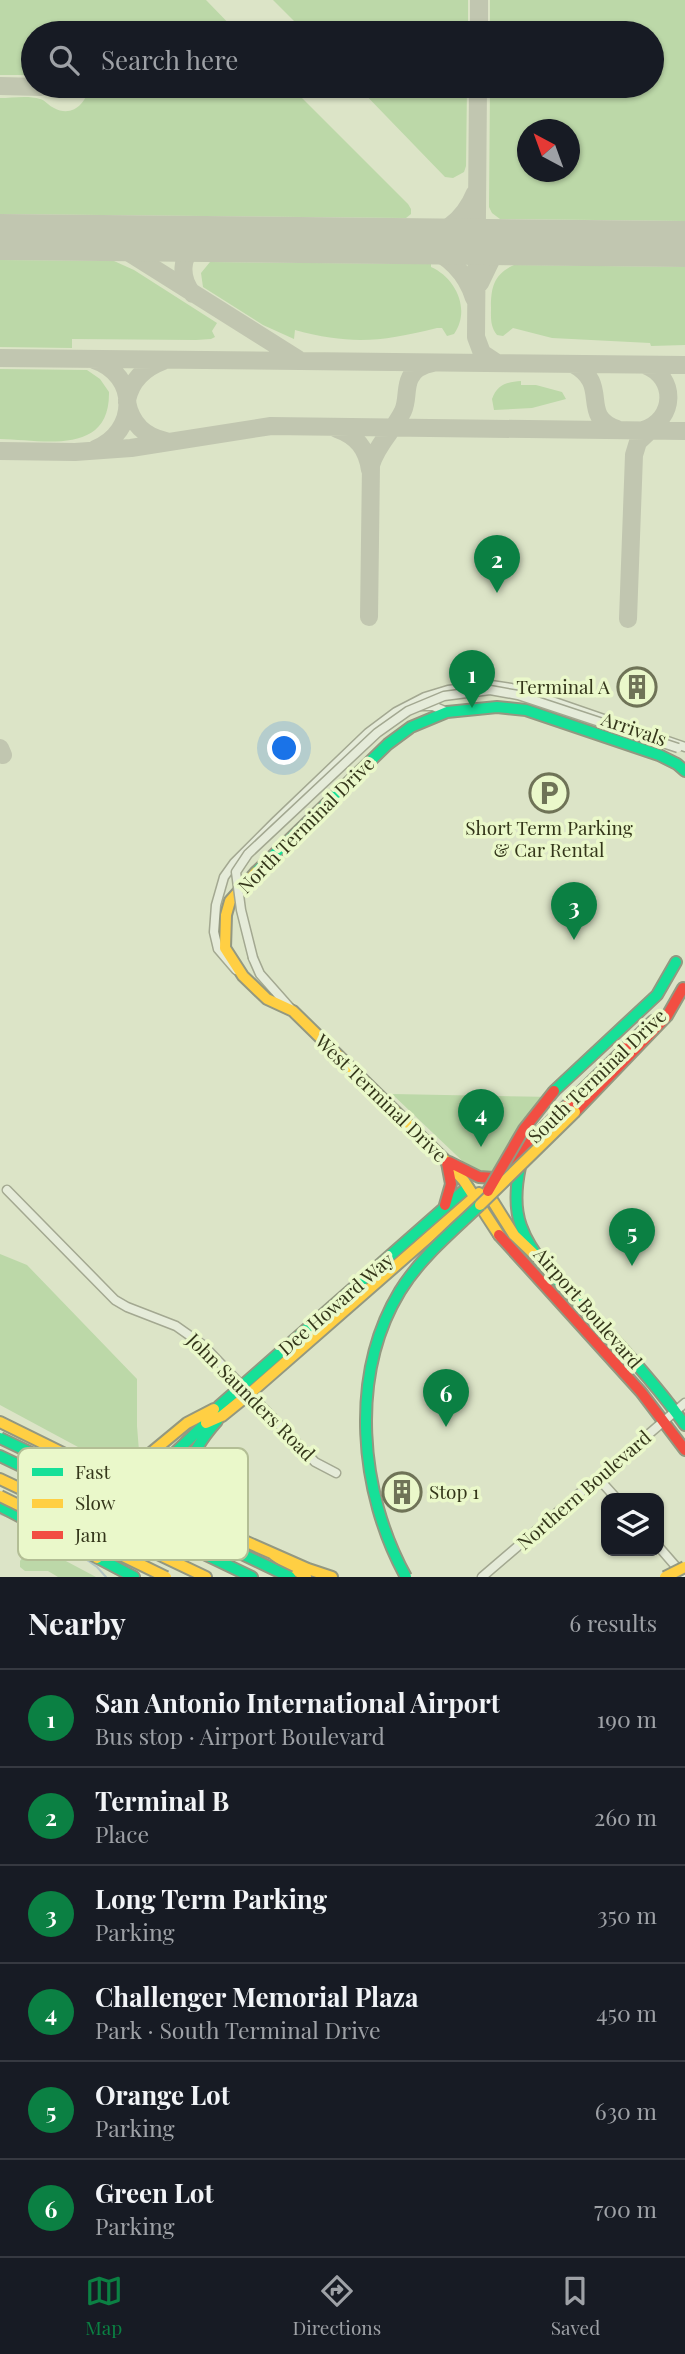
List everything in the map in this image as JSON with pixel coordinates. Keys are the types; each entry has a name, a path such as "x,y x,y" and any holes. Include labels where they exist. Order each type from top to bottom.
{"main road":[{"name":"North Terminal Drive","path":"293,1011 267,999 243,976 225,947 226,915 230,901 251,877 388,744 411,727 447,712 472,708 526,710 659,755 685,771"},
{"path":"476,1210 524,1129 554,1091 657,995 676,962"},
{"path":"406,1577 387,1532 369,1461 365,1392 369,1367 388,1312 420,1264 575,1112 667,1016 684,985"},
{"name":"South Terminal Drive","path":"475,1197 528,1141 664,1011 684,985"},
{"name":"West Terminal Drive","path":"293,1011 446,1161 468,1186"},
{"name":"Airport Boulevard","path":"528,1141 517,1181 518,1216 524,1234 541,1259 654,1383 680,1407 685,1425"},
{"path":"446,1161 483,1178 494,1178"},
{"path":"446,1161 451,1173 451,1193 446,1214 461,1215 484,1222 498,1232"},
{"path":"468,1186 485,1188 509,1229 524,1248 541,1259"},
{"name":"Airport Boulevard","path":"468,1186 498,1232 665,1421 685,1450"},
{"name":"Dee Howard Way","path":"342,1305 399,1263 446,1214 468,1186"},
{"name":"Dee Howard Way","path":"180,1448 342,1305 429,1222 475,1197"},
{"path":"399,1263 407,1248 429,1227 429,1222"},
{"path":"157,1448 187,1423 221,1411"},
{"path":"195,1448 221,1411"},
{"path":"0,1422 52,1448"},
{"path":"0,1438 21,1448"},
{"path":"0,1456 18,1465"},
{"path":"0,1479 18,1488"},
{"path":"0,1496 18,1505"},
{"path":"0,1506 18,1516"},
{"path":"248,1543 332,1577"},
{"path":"274,1555 306,1577"},
{"path":"248,1557 290,1577"},
{"path":"101,1560 134,1577"},
{"path":"131,1560 166,1577"},
{"path":"170,1560 206,1577"},
{"path":"217,1560 252,1577"},
{"path":"666,1577 685,1567"}],"street":[{"name":"Arrivals","path":"243,976 228,963 218,949 214,932 216,905 224,877 234,863 275,822 368,733 396,712 425,697 448,690 491,685 511,688 685,749"},
{"path":"293,1011 260,974 253,958 239,899 236,872 248,855 327,780 377,733 408,710 444,696 490,690 518,695 685,749"},
{"path":"396,712 418,706 433,706 447,712"},
{"name":"John Saunders Road","path":"7,1190 115,1300 184,1331 203,1345 315,1462 336,1473"},
{"name":"Northern Boulevard","path":"482,1577 680,1407"},
{"path":"598,1478 612,1493"},
{"path":"664,1553 685,1577"}],"green space":[{"path":"0,0 206,0 226,21 21,21 21,75 0,75"},
{"path":"273,0 468,0 468,21 294,21"},
{"path":"490,0 685,0 685,221 500,219 489,207 490,98 664,98 664,21 490,21"},
{"path":"0,98 35,98 61,111 72,110 85,98 302,98 408,204 411,214 406,218 0,214"},
{"path":"369,98 467,98 466,166 464,172 453,178 445,177"},
{"path":"0,260 114,261 134,270 217,323 212,331 215,337 196,340 72,339 72,348 0,347"},
{"path":"210,262 431,264 431,267 440,272 454,287 461,305 459,325 454,334 447,336 442,328 437,328 382,339 350,340 295,330 294,339 263,325 203,287 201,273"},
{"path":"514,265 685,267 685,345 651,346 650,343 552,338 513,328 503,336 497,335 491,318 493,287 498,277"},
{"path":"0,369 87,370 100,379 109,392 106,412 99,426 87,435 71,440 0,439"},
{"path":"521,381 521,385 536,385 562,392 566,399 532,408 494,410 492,399 497,390 507,383"},
{"path":"392,1094 555,1097 492,1173 475,1173"},
{"path":"0,1254 27,1265 137,1379 139,1448 80,1448 0,1405"},
{"path":"64,1560 96,1577 58,1577 48,1571 25,1571 20,1567 20,1561"}],"waterway":[{"path":"0,1514 9,1517"},
{"path":"87,1560 106,1577"}],"taxiway":[{"path":"479,0 479,21"},
{"path":"0,86 21,87"},
{"path":"478,98 476,337 482,353 497,363"},
{"path":"412,240 433,235 450,226 458,220 475,193"},
{"path":"92,238 112,242 298,359"},
{"path":"193,294 184,274 187,254 198,244 227,239"},
{"path":"409,241 431,249 449,260 464,277 474,298"},
{"path":"480,283 494,254 510,242"},
{"path":"0,358 685,365"},
{"path":"94,360 109,367 119,378 128,404 119,430 109,441 95,449"},
{"path":"127,400 139,376 163,361"},
{"path":"369,617 371,465 377,450 403,411 407,386 412,375 419,368 433,363"},
{"path":"573,364 591,381 599,416 617,429"},
{"path":"643,430 662,417 668,398 663,379 645,365"},
{"path":"127,402 140,428 166,441"},
{"path":"0,451 75,452 131,448 271,426 685,431"},
{"path":"628,619 634,455 638,442 654,427"},
{"path":"337,429 360,444 370,470"},
{"path":"0,748 3,755"}],"runway":[{"path":"0,237 685,244"}],"traffic: fast":[{"path":"256,872 388,744 411,727 447,712 497,707 526,710 659,755 685,771"},
{"path":"554,1091 657,995 676,962"},
{"path":"520,1167 517,1211 521,1226 535,1253 643,1372 685,1425"},
{"path":"180,1448 219,1406 468,1187"},
{"path":"406,1577 390,1544 370,1471 366,1434 367,1396 373,1359 384,1324 408,1279 437,1245 480,1205"},
{"path":"198,1448 217,1421"},
{"path":"0,1438 21,1448"},
{"path":"0,1456 18,1465"},
{"path":"0,1506 18,1516"},
{"path":"248,1557 290,1577"},
{"path":"102,1560 134,1577"},
{"path":"217,1560 252,1577"}],"traffic: slow":[{"path":"256,872 230,901 226,915 225,948 243,976 267,999 293,1011 446,1161 464,1181 499,1235"},
{"path":"480,1205 575,1112"},
{"path":"487,1192 514,1235 536,1256"},
{"path":"206,1423 222,1416 248,1395 479,1193"},
{"path":"157,1448 187,1423 214,1409"},
{"path":"0,1422 53,1448"},
{"path":"0,1479 18,1488"},
{"path":"0,1496 18,1505"},
{"path":"248,1543 332,1577"},
{"path":"274,1555 306,1577"},
{"path":"131,1560 166,1577"},
{"path":"170,1560 206,1577"},
{"path":"665,1577 685,1567"}],"traffic: jam":[{"path":"575,1112 667,1016 683,988"},
{"path":"510,1161 653,1021"},
{"path":"488,1191 524,1129 554,1091"},
{"path":"449,1162 479,1177 494,1178"},
{"path":"445,1205 451,1184 447,1163"},
{"path":"499,1235 641,1392 685,1450"}],"place":[{"name":"Terminal B","path":"497,593"},
{"name":"Terminal A","path":"637,687"},
{"name":"San Antonio International Airport","path":"472,708"},
{"name":"Short Term Parking & Car Rental","path":"549,793"},
{"name":"Long Term Parking","path":"574,940"},
{"name":"Challenger Memorial Plaza","path":"481,1147"},
{"name":"Orange Lot","path":"632,1266"},
{"name":"Green Lot","path":"446,1427"},
{"name":"Stop 1","path":"402,1492"}]}
